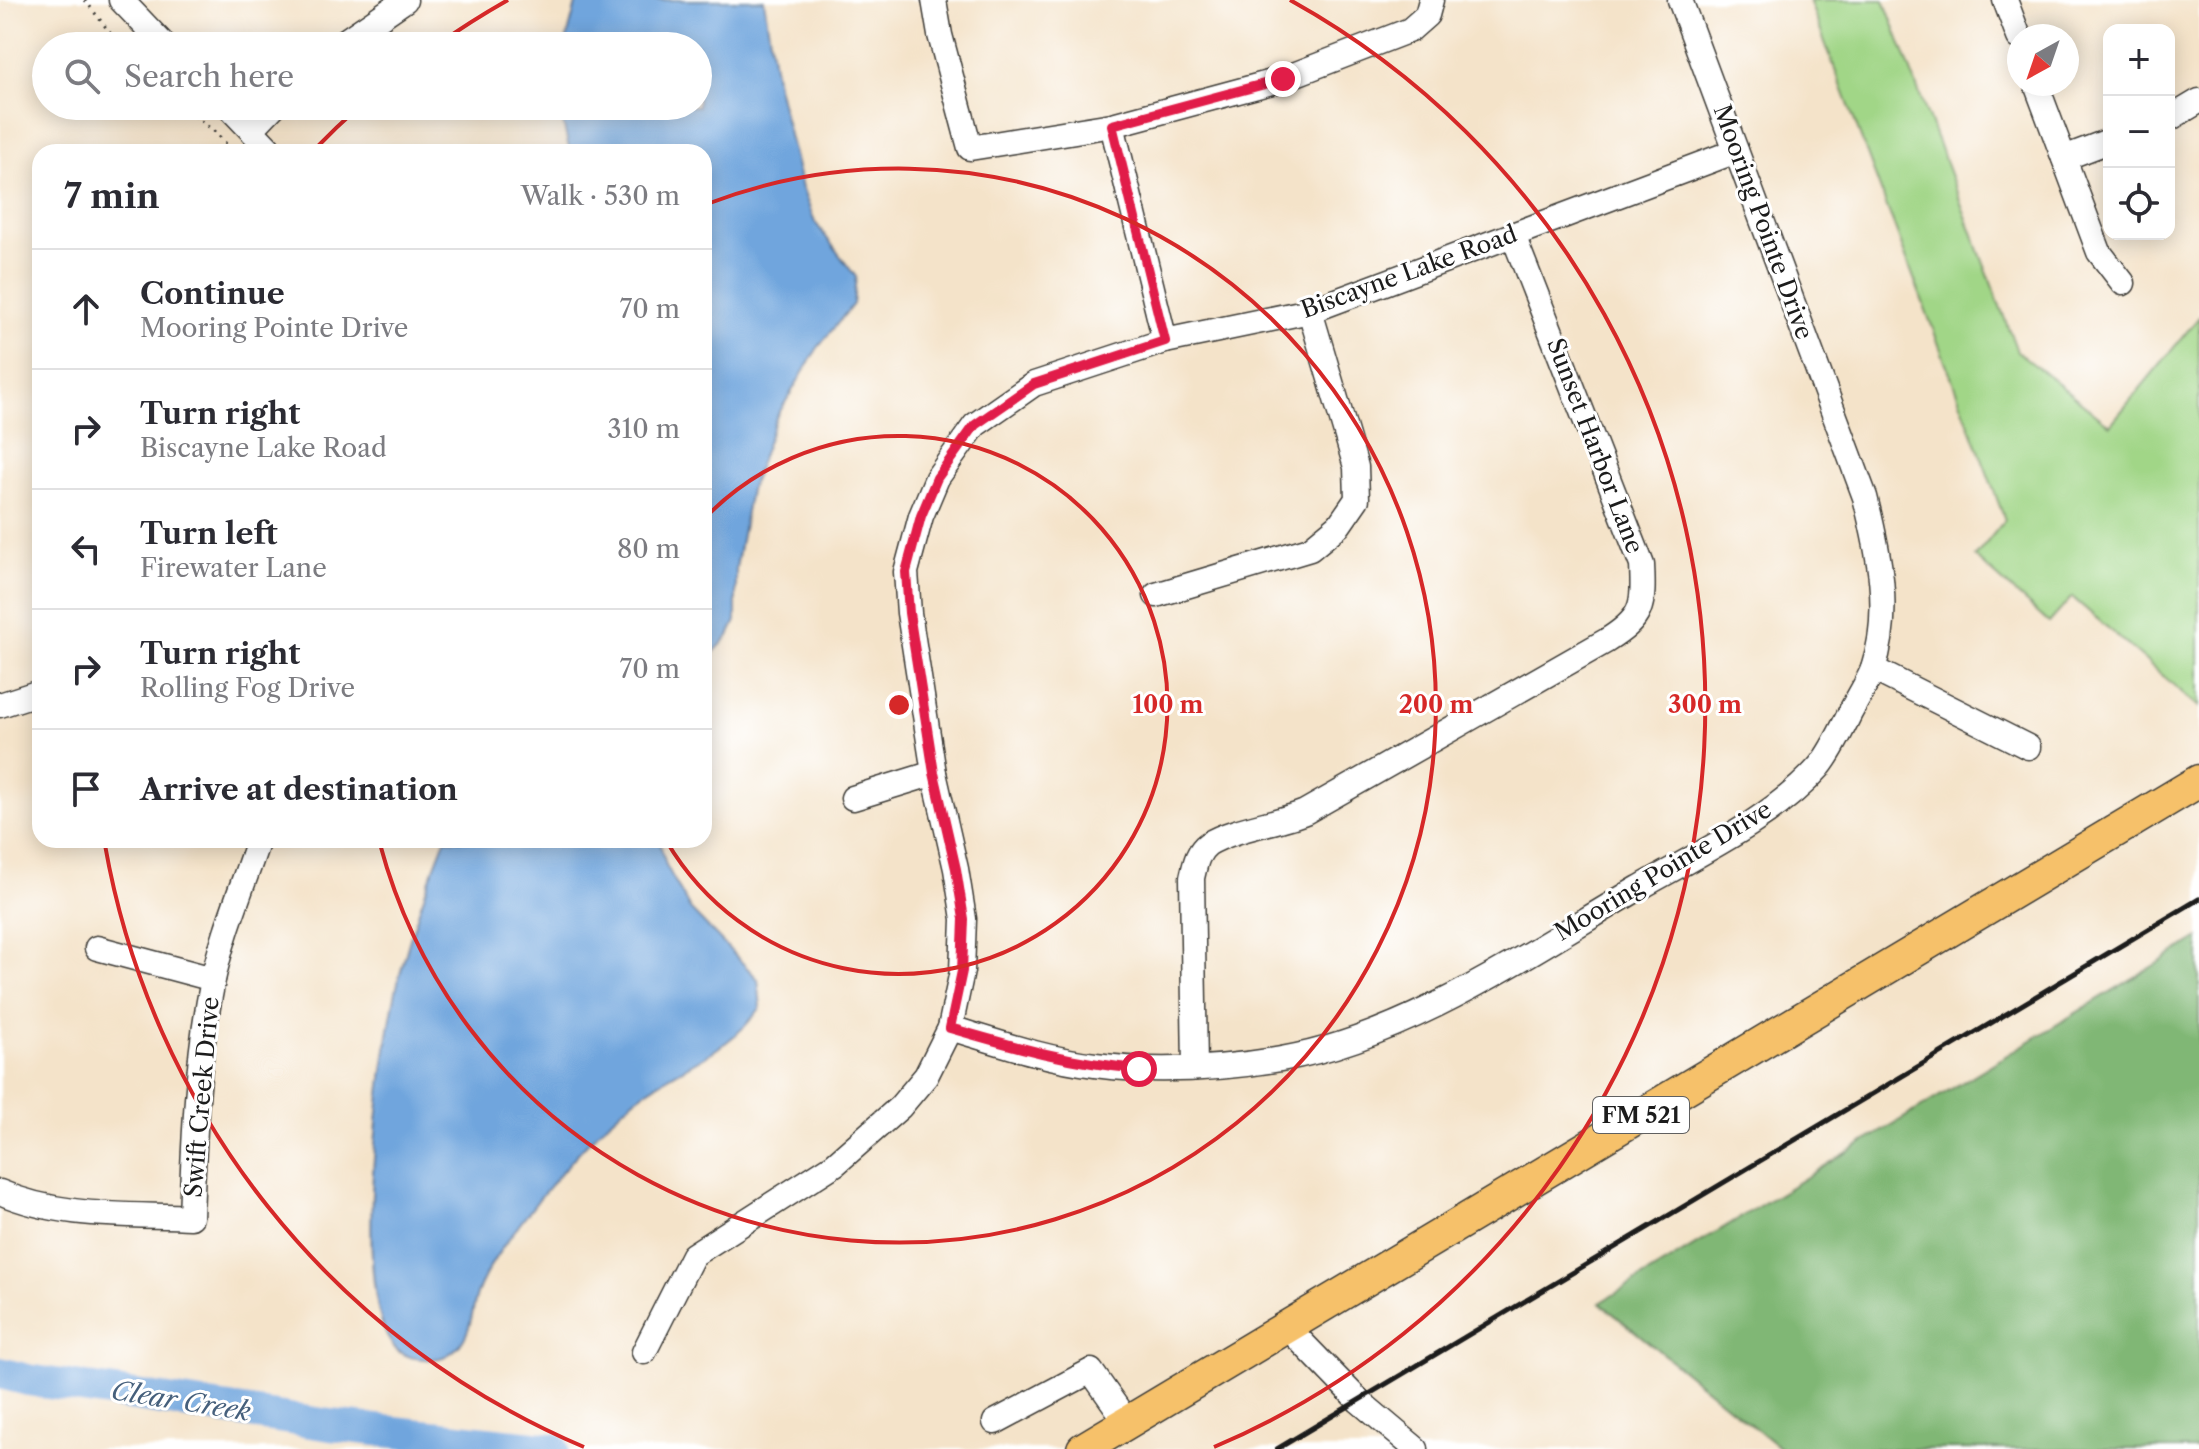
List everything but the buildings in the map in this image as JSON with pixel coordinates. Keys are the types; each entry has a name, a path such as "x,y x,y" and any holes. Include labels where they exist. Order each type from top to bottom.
{"main road":[{"name":"FM 521","path":"1083,1449 2199,781"}],"street":[{"path":"121,0 152,32"},
{"path":"358,32 405,0"},
{"path":"934,0 940,35 970,148 1112,125 1283,79 1410,30 1429,8"},
{"name":"Mooring Pointe Drive","path":"950,1028 1052,1057 1139,1069 1195,1068 1284,1059 1329,1047 1437,1006 1754,821 1819,766 1873,669 1882,627 1878,551 1865,497 1680,0"},
{"path":"2005,0 2014,24"},
{"path":"2041,96 2099,252 2123,283"},
{"path":"2175,115 2199,101"},
{"path":"243,120 265,144"},
{"path":"252,129 261,120"},
{"path":"1112,125 1165,341"},
{"path":"2064,158 2103,143"},
{"name":"Biscayne Lake Road","path":"644,1352 693,1255 835,1164 900,1107 926,1076 950,1028 962,971 964,919 934,773 909,613 906,572 921,516 937,478 975,425 1034,384 1165,341 1310,311 1736,151"},
{"name":"Sunset Harbor Lane","path":"1195,1068 1192,878 1196,859 1207,845 1305,812 1629,627 1644,600 1642,565 1513,235"},
{"path":"1156,595 1310,549 1339,525 1357,499 1356,467 1310,311"},
{"path":"1873,669 2028,747"},
{"path":"0,705 32,695"},
{"path":"853,798 934,773"},
{"name":"Swift Creek Drive","path":"0,1192 42,1207 191,1217 200,1066 213,979 232,912 255,848"},
{"path":"97,948 213,979"},
{"path":"1286,1326 1359,1401 1416,1449"},
{"path":"995,1422 1091,1371 1127,1422"}],"path":[{"path":"85,0 109,32"},
{"path":"200,120 226,144"}],"green space":[{"path":"1809,0 1884,0 2017,351 2110,425 2199,317 2199,707 2072,597 2049,623 1975,557 2005,520"},
{"path":"2199,938 2199,1449 1781,1449 1600,1303"}],"water":[{"path":"577,0 764,0 777,86 802,188 815,222 856,277 853,304 817,349 776,418 750,490 736,568 736,621 729,636 712,654 712,144 568,144 562,120 712,120 712,32 569,32"},
{"path":"442,848 661,848 666,865 690,909 758,979 761,1007 733,1037 635,1099 584,1146 539,1199 493,1261 478,1292 467,1332 459,1346 444,1357 423,1359 398,1351 381,1318 373,1276 371,1225 378,1111 392,1012 409,943"}],"waterway":[{"name":"Clear Creek","path":"0,1373 28,1380 330,1425 553,1449"}],"railway":[{"path":"1277,1449 2199,899"}],"route":[{"path":"1139,1069 1052,1057 950,1028 962,971 964,919 934,773 909,613 906,572 921,516 937,478 975,425 1034,384 1165,341 1112,125 1283,79"}]}
